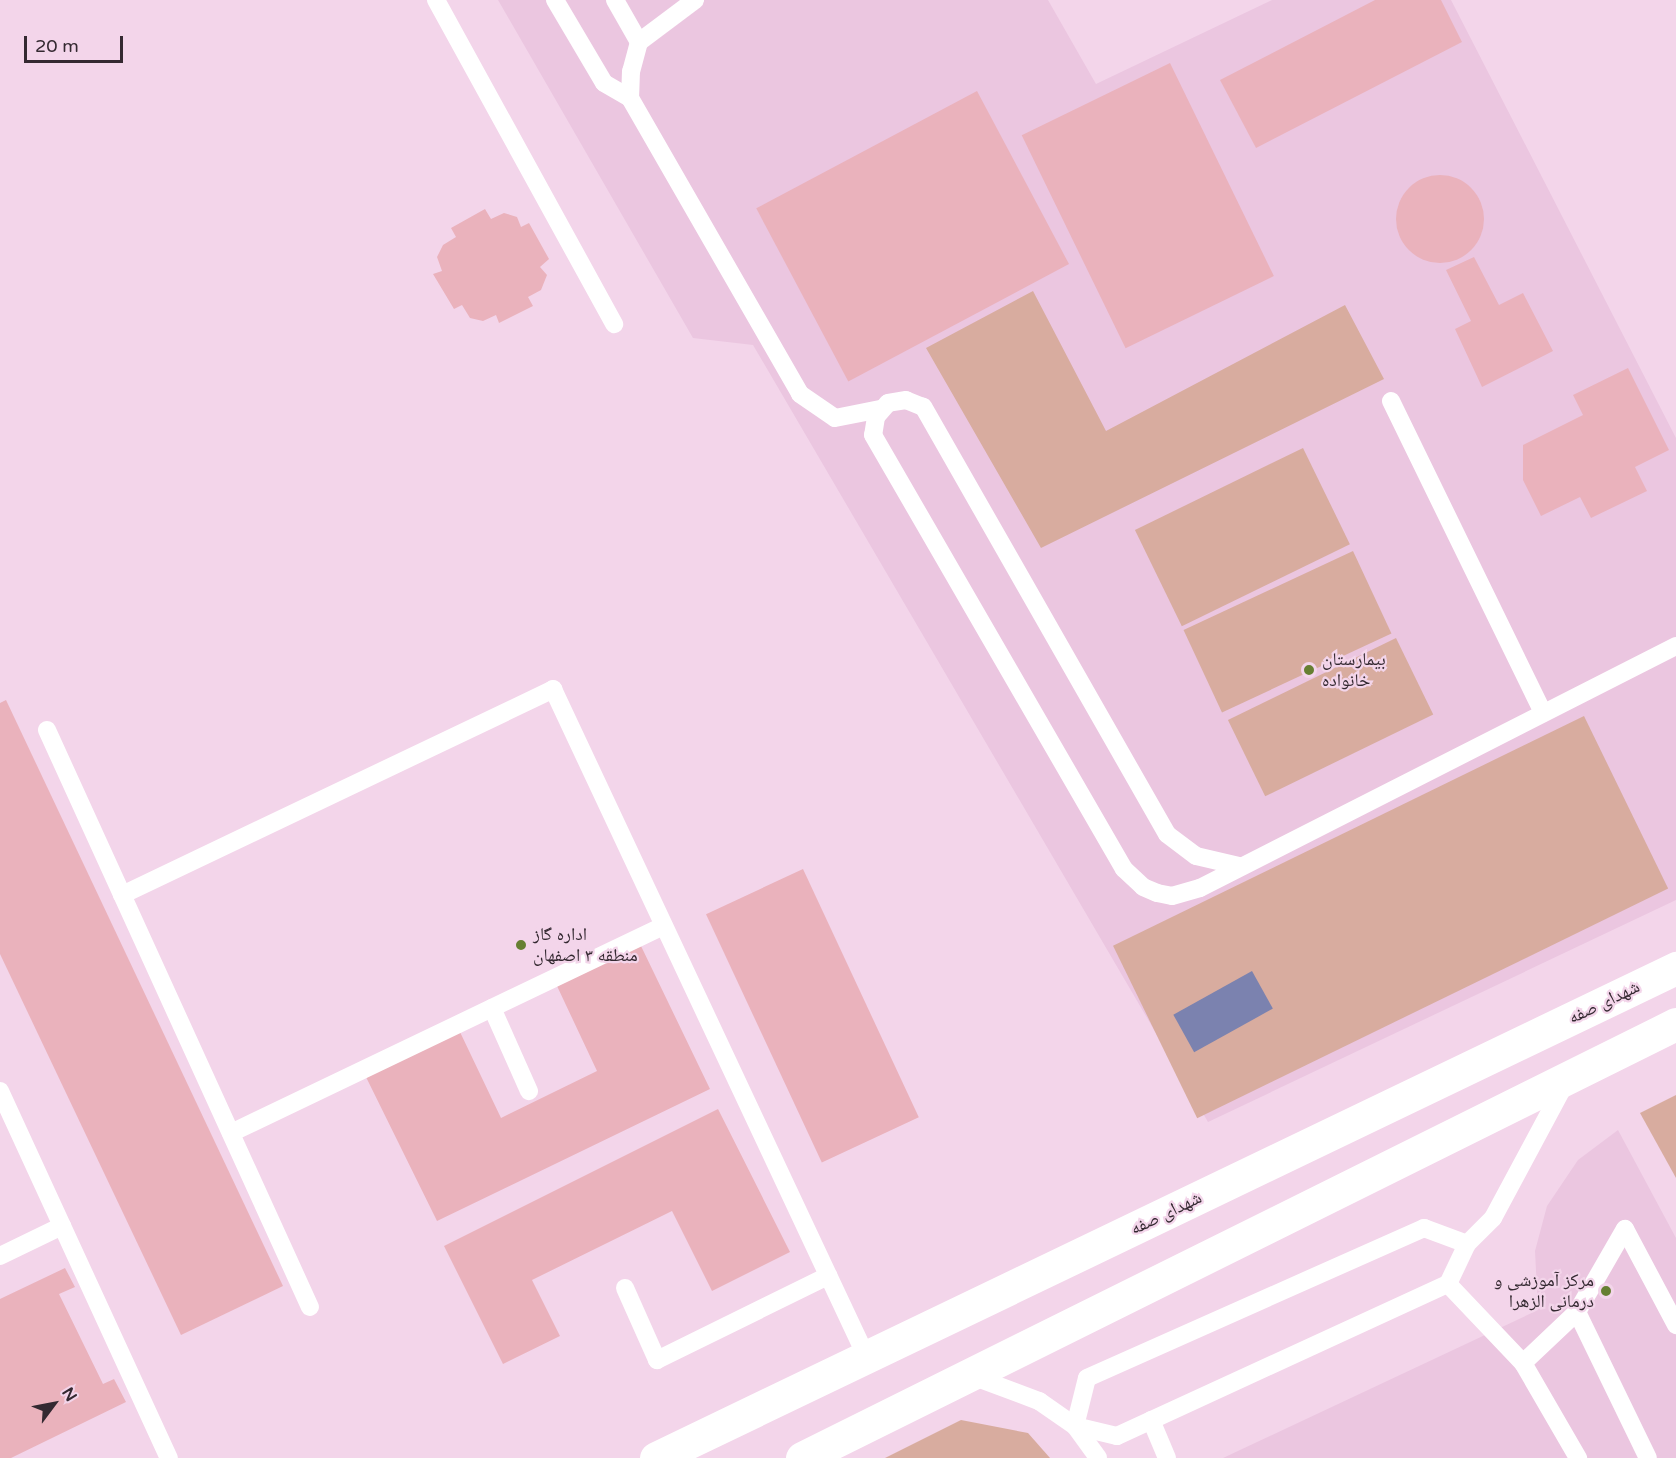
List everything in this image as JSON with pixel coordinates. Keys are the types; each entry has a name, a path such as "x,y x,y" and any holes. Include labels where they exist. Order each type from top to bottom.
{"main road":[{"name":"شهدای صفه","path":"656,1458 1676,968"},
{"path":"802,1458 972,1376 1676,1024"}],"lane":[{"path":"436,0 614,324"},
{"path":"555,0 604,83 630,98 800,394 835,418 881,409 897,400 923,407 1167,834 1196,856 1239,866"},
{"path":"615,0 639,42"},
{"path":"630,98 631,71 639,42 695,0"},
{"path":"1391,400 1543,713"},
{"path":"881,409 873,435 1132,879 1172,896 1200,888 1239,866 1676,646"},
{"path":"122,895 553,689 866,1356"},
{"path":"47,730 310,1307"},
{"path":"231,1133 663,926"},
{"path":"492,1008 529,1091"},
{"path":"1075,1426 1117,1436 1449,1284 1467,1244 1493,1218 1568,1077"},
{"path":"0,1091 169,1458"},
{"path":"0,1256 62,1226"},
{"path":"1075,1426 1087,1378 1424,1228 1467,1244"},
{"path":"1523,1363 1576,1312 1625,1229 1676,1325"},
{"path":"625,1288 657,1360 828,1276"},
{"path":"1449,1284 1523,1363 1578,1458"},
{"path":"1576,1312 1648,1458"},
{"path":"972,1376 1039,1401 1075,1426 1098,1458"},
{"path":"1151,1420 1167,1458"}],"shaded area":[{"name":"بیمارستان خانواده","path":"498,0 1048,0 1096,84 1272,0 1451,0 1676,438 1676,900 1208,1122 753,345 693,338"},
{"path":"1033,291 1106,431 1345,305 1384,379 1041,548 926,348"},
{"path":"1303,448 1350,544 1182,626 1135,530"},
{"path":"1353,551 1391,633 1222,713 1184,630"},
{"path":"1396,638 1433,714 1265,796 1228,720"},
{"path":"1584,716 1668,889 1197,1118 1113,946"},
{"path":"1676,1095 1676,1178 1640,1113"},
{"name":"مرکز آموزشی و درمانی الزهرا","path":"1618,1130 1676,1238 1676,1458 1223,1458 1538,1310 1535,1251 1547,1206 1578,1160"},
{"path":"961,1420 1028,1433 1050,1458 885,1458"}],"water":[{"path":"1252,971 1273,1009 1194,1052 1173,1015"}],"building":[{"path":"1375,0 1441,0 1462,42 1256,148 1220,80"},
{"path":"1170,63 1274,276 1126,348 1022,135"},
{"path":"977,91 1069,264 848,381 756,208"},
{"path":"1440,175 1465,182 1477,194 1484,219 1477,244 1465,256 1440,263 1415,256 1403,244 1396,219 1403,194 1415,182"},
{"path":"485,209 491,219 504,213 517,217 521,227 529,223 549,259 540,267 547,275 541,290 528,297 533,306 499,323 496,315 483,321 470,318 462,305 454,309 433,274 442,271 437,257 443,245 456,237 451,228"},
{"path":"1474,257 1499,305 1523,293 1553,351 1482,387 1455,329 1471,321 1446,270"},
{"path":"1628,368 1669,450 1635,467 1647,491 1591,518 1580,497 1541,516 1523,480 1523,445 1583,415 1573,395"},
{"path":"6,700 283,1286 181,1335 0,954 0,703"},
{"path":"803,869 919,1117 822,1163 706,914"},
{"path":"641,946 710,1089 437,1221 366,1077 460,1032 501,1118 597,1071 557,986"},
{"path":"718,1109 790,1252 712,1291 672,1211 532,1280 560,1336 503,1364 444,1246"},
{"path":"65,1268 75,1287 59,1294 103,1384 114,1379 126,1402 11,1458 0,1458 0,1299"}],"place":[{"name":"بیمارستان خانواده","path":"1309,670"},
{"name":"اداره گاز منطقه ۳ اصفهان","path":"521,945"},
{"name":"مرکز آموزشی و درمانی الزهرا","path":"1606,1291"}]}
